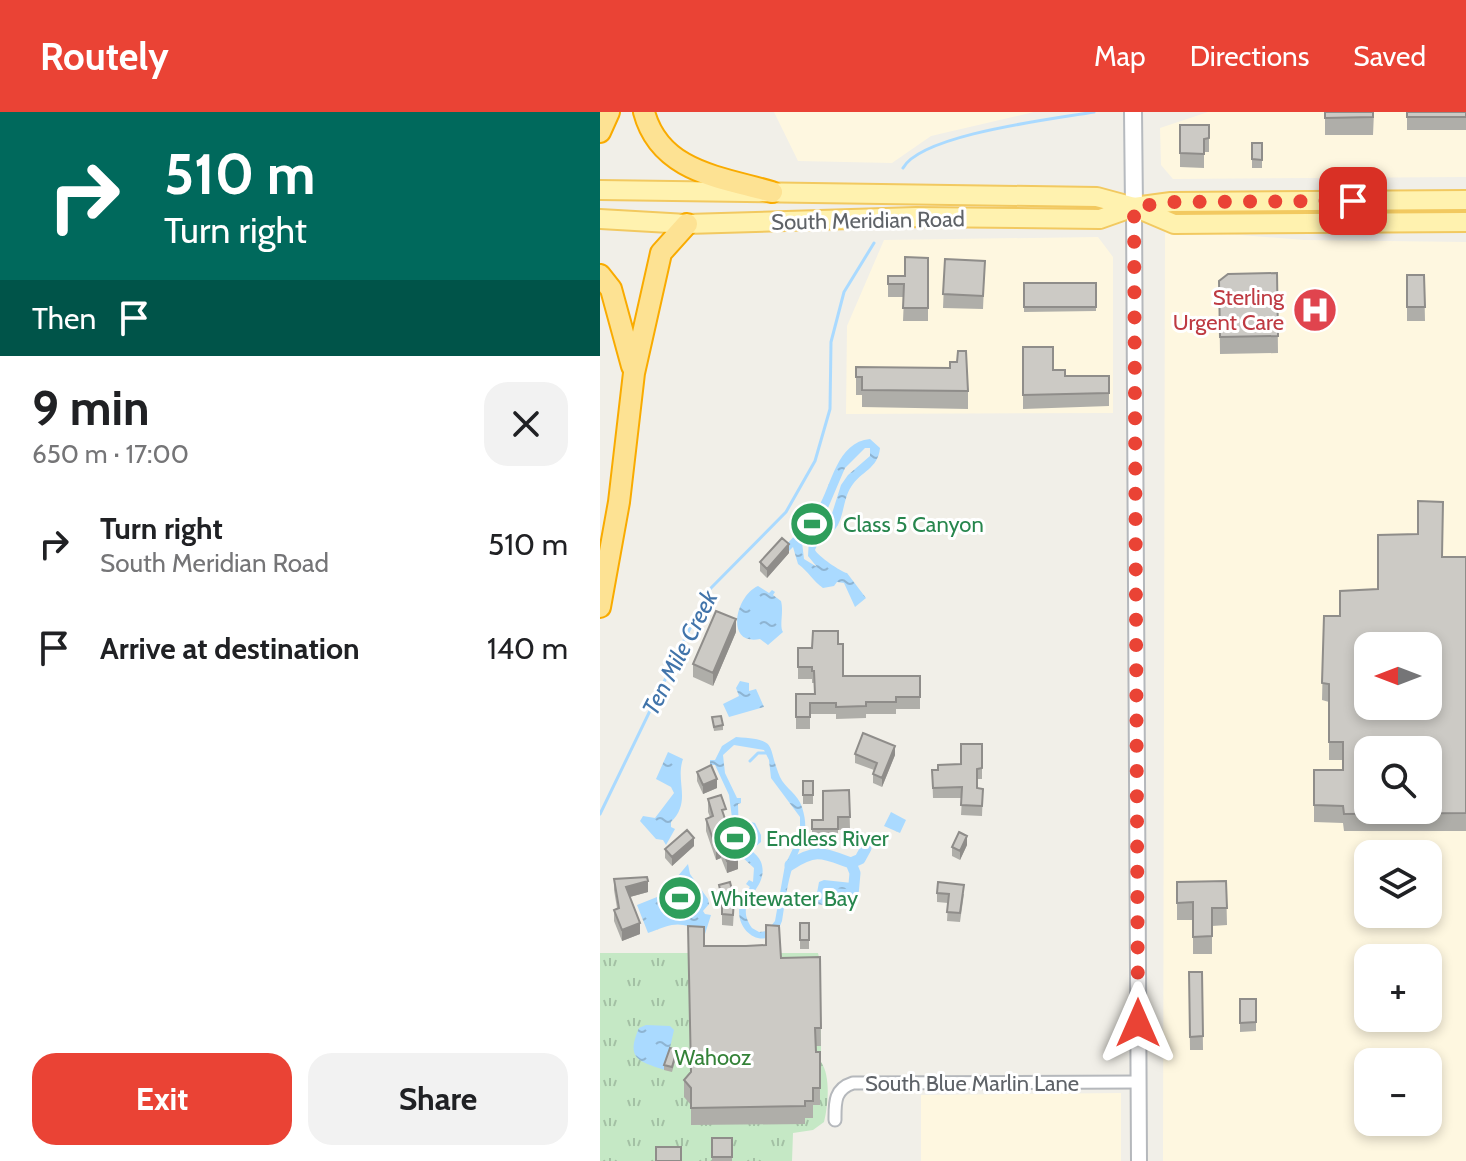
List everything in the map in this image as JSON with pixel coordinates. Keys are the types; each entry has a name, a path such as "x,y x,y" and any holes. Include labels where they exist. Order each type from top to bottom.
{"highway":[{"path":"600,132 609,112"},
{"path":"644,112 649,131 663,150 680,163 772,192"},
{"path":"600,607 619,502 634,373 661,253 687,224"},
{"path":"600,275 611,289 634,373"}],"main road":[{"path":"1133,112 1134,207"},
{"name":"South Meridian Road","path":"600,190 1097,197 1134,207 1174,224 1466,222"},
{"name":"South Meridian Road","path":"600,219 687,224 916,217 1100,219 1134,207 1171,202 1466,200"}],"street":[{"path":"1134,207 1139,1161"},
{"name":"South Blue Marlin Lane","path":"835,1120 835,1097 843,1086 853,1083 1139,1082"}],"shaded area":[{"path":"774,112 1034,112 931,136 892,163 798,161"},
{"path":"1208,112 1466,112 1466,177 1173,179 1161,165 1160,128"},
{"path":"1165,229 1305,240 1466,242 1466,1161 1163,1161"},
{"path":"1098,237 1113,257 1113,413 846,414 847,326 884,240"},
{"path":"1121,1093 1121,1161 921,1161 921,1095"}],"green space":[{"name":"Wahooz","path":"600,953 818,953 821,965 821,1062 827,1083 827,1108 824,1122 813,1130 793,1133 792,1161 600,1161"}],"water":[{"name":"Class 5 Canyon","path":"870,439 880,448 879,455 851,487 836,528 815,550 847,573 866,598 855,607 844,583 837,582 834,586 823,588 798,564 793,547 789,551 784,547 814,513 843,456 859,442","holes":["865,448 870,448 870,456 841,485 829,523 809,538 808,556 817,567 804,559 802,542 825,515 845,468"]},
{"path":"758,586 769,593 772,590 775,592 773,595 782,605 783,632 768,645 760,639 741,635 738,628 739,609 750,591"},
{"path":"740,681 749,683 749,691 756,689 764,707 729,717 723,704 739,696 736,688"},
{"name":"Endless River","path":"736,737 766,742 780,777 800,802 804,816 804,837 791,873 782,921 775,933 766,938 757,938 748,933 739,913 741,900 750,887 746,884 749,880 753,882 754,868 731,841 729,795 715,765 710,765 710,760 715,760 722,746","holes":["734,745 764,750 769,760 771,778 800,817 800,834 785,865 775,921 767,931 759,932 752,928 746,909 761,880 761,862 739,838 738,804 741,798 737,798 725,773 723,755"]},
{"path":"668,752 683,759 681,807 671,822 671,827 675,829 666,845 640,821 643,816 655,818 674,793 671,787 656,779"},
{"path":"891,812 906,820 900,833 884,826"},
{"path":"747,821 755,823 761,835 761,842 756,846 746,843 741,835 741,824"},
{"name":"Whitewater Bay","path":"688,864 690,874 708,899 709,904 703,911 711,915 705,934 677,924 648,933 637,905 662,895"},
{"path":"819,882 852,883 850,908 815,904"},
{"path":"646,1025 670,1026 674,1030 665,1070 641,1061 634,1052 639,1028"}],"building":[{"path":"1325,112 1373,112 1373,117 1325,118"},
{"path":"1407,112 1466,112 1466,117 1407,117"},
{"path":"1180,125 1209,125 1209,138 1204,139 1204,154 1180,153"},
{"path":"1252,143 1262,143 1262,160 1252,159"},
{"path":"905,257 928,258 928,308 903,308 904,284 888,284 888,276 905,276"},
{"path":"945,259 985,261 983,296 943,294"},
{"path":"1277,273 1278,336 1220,337 1219,281 1228,274"},
{"path":"1407,275 1424,275 1425,307 1407,307"},
{"path":"1024,283 1096,283 1096,307 1024,307"},
{"path":"1023,347 1053,347 1053,370 1065,370 1065,376 1109,376 1109,393 1023,395"},
{"path":"958,351 966,351 968,391 862,390 862,377 856,377 856,367 950,368 950,362 957,362"},
{"path":"1418,501 1443,502 1442,557 1466,557 1466,813 1442,813 1442,736 1354,736 1354,814 1344,814 1343,806 1314,805 1314,770 1343,770 1343,742 1329,742 1329,684 1322,683 1324,616 1340,616 1340,591 1378,589 1378,535 1418,534"},
{"path":"782,538 789,544 767,569 760,562"},
{"path":"716,611 736,619 713,673 693,664"},
{"path":"813,631 838,631 838,644 843,644 843,676 920,676 920,697 896,697 896,702 866,702 866,706 836,707 836,703 810,703 810,717 796,717 796,694 815,694 812,667 798,667 798,648 812,648"},
{"path":"721,716 723,725 714,727 712,717"},
{"path":"863,733 895,746 882,778 873,774 877,763 855,754"},
{"path":"961,744 982,744 982,768 977,769 977,788 983,789 982,806 961,805 962,787 933,788 932,770 938,770 938,765 961,764"},
{"path":"711,765 717,779 703,785 697,772"},
{"path":"803,781 813,781 813,795 803,795"},
{"path":"849,790 850,817 838,817 838,829 812,829 812,820 823,820 823,791"},
{"path":"721,795 726,809 722,810 738,857 727,861 721,846 716,848 706,819 713,816 708,799"},
{"path":"687,830 694,838 672,857 665,849"},
{"path":"959,832 967,836 960,851 952,847"},
{"path":"647,877 648,881 626,887 640,923 622,930 614,910 619,908 614,879"},
{"path":"1226,881 1227,908 1212,908 1212,936 1193,937 1193,902 1177,903 1177,882"},
{"path":"730,882 734,898 733,915 722,914 719,885"},
{"path":"938,882 964,885 960,913 947,912 949,894 937,893"},
{"path":"800,923 809,923 809,940 800,940"},
{"path":"766,925 779,926 781,958 820,957 821,1028 815,1028 816,1052 820,1052 820,1088 813,1088 813,1101 805,1101 805,1106 691,1108 691,1088 684,1080 691,1072 688,926 704,927 704,946 746,946 766,945"},
{"path":"1189,972 1202,972 1203,1036 1190,1037"},
{"path":"1240,999 1256,999 1256,1022 1240,1023"},
{"path":"670,1048 677,1050 672,1067 664,1065"},
{"path":"712,1138 732,1138 732,1157 712,1157"},
{"path":"656,1147 681,1147 681,1161 656,1161"}],"waterway":[{"name":"Ten Mile Creek","path":"903,168 915,156 961,137 1094,112"},
{"name":"Ten Mile Creek","path":"600,814 708,591 786,512 815,461 830,409 831,342 844,292 874,243"},
{"path":"750,761 758,753 766,753"},
{"path":"851,863 860,859 866,848"},
{"path":"790,865 814,854 851,863 855,873 853,895 838,894"}],"place":[{"name":"Sterling Urgent Care","path":"1315,310"},
{"name":"Class 5 Canyon","path":"812,524"},
{"name":"Endless River","path":"735,838"},
{"name":"Whitewater Bay","path":"680,898"}],"route":[{"path":"1138,1023 1134,207 1171,202 1353,201"}]}
